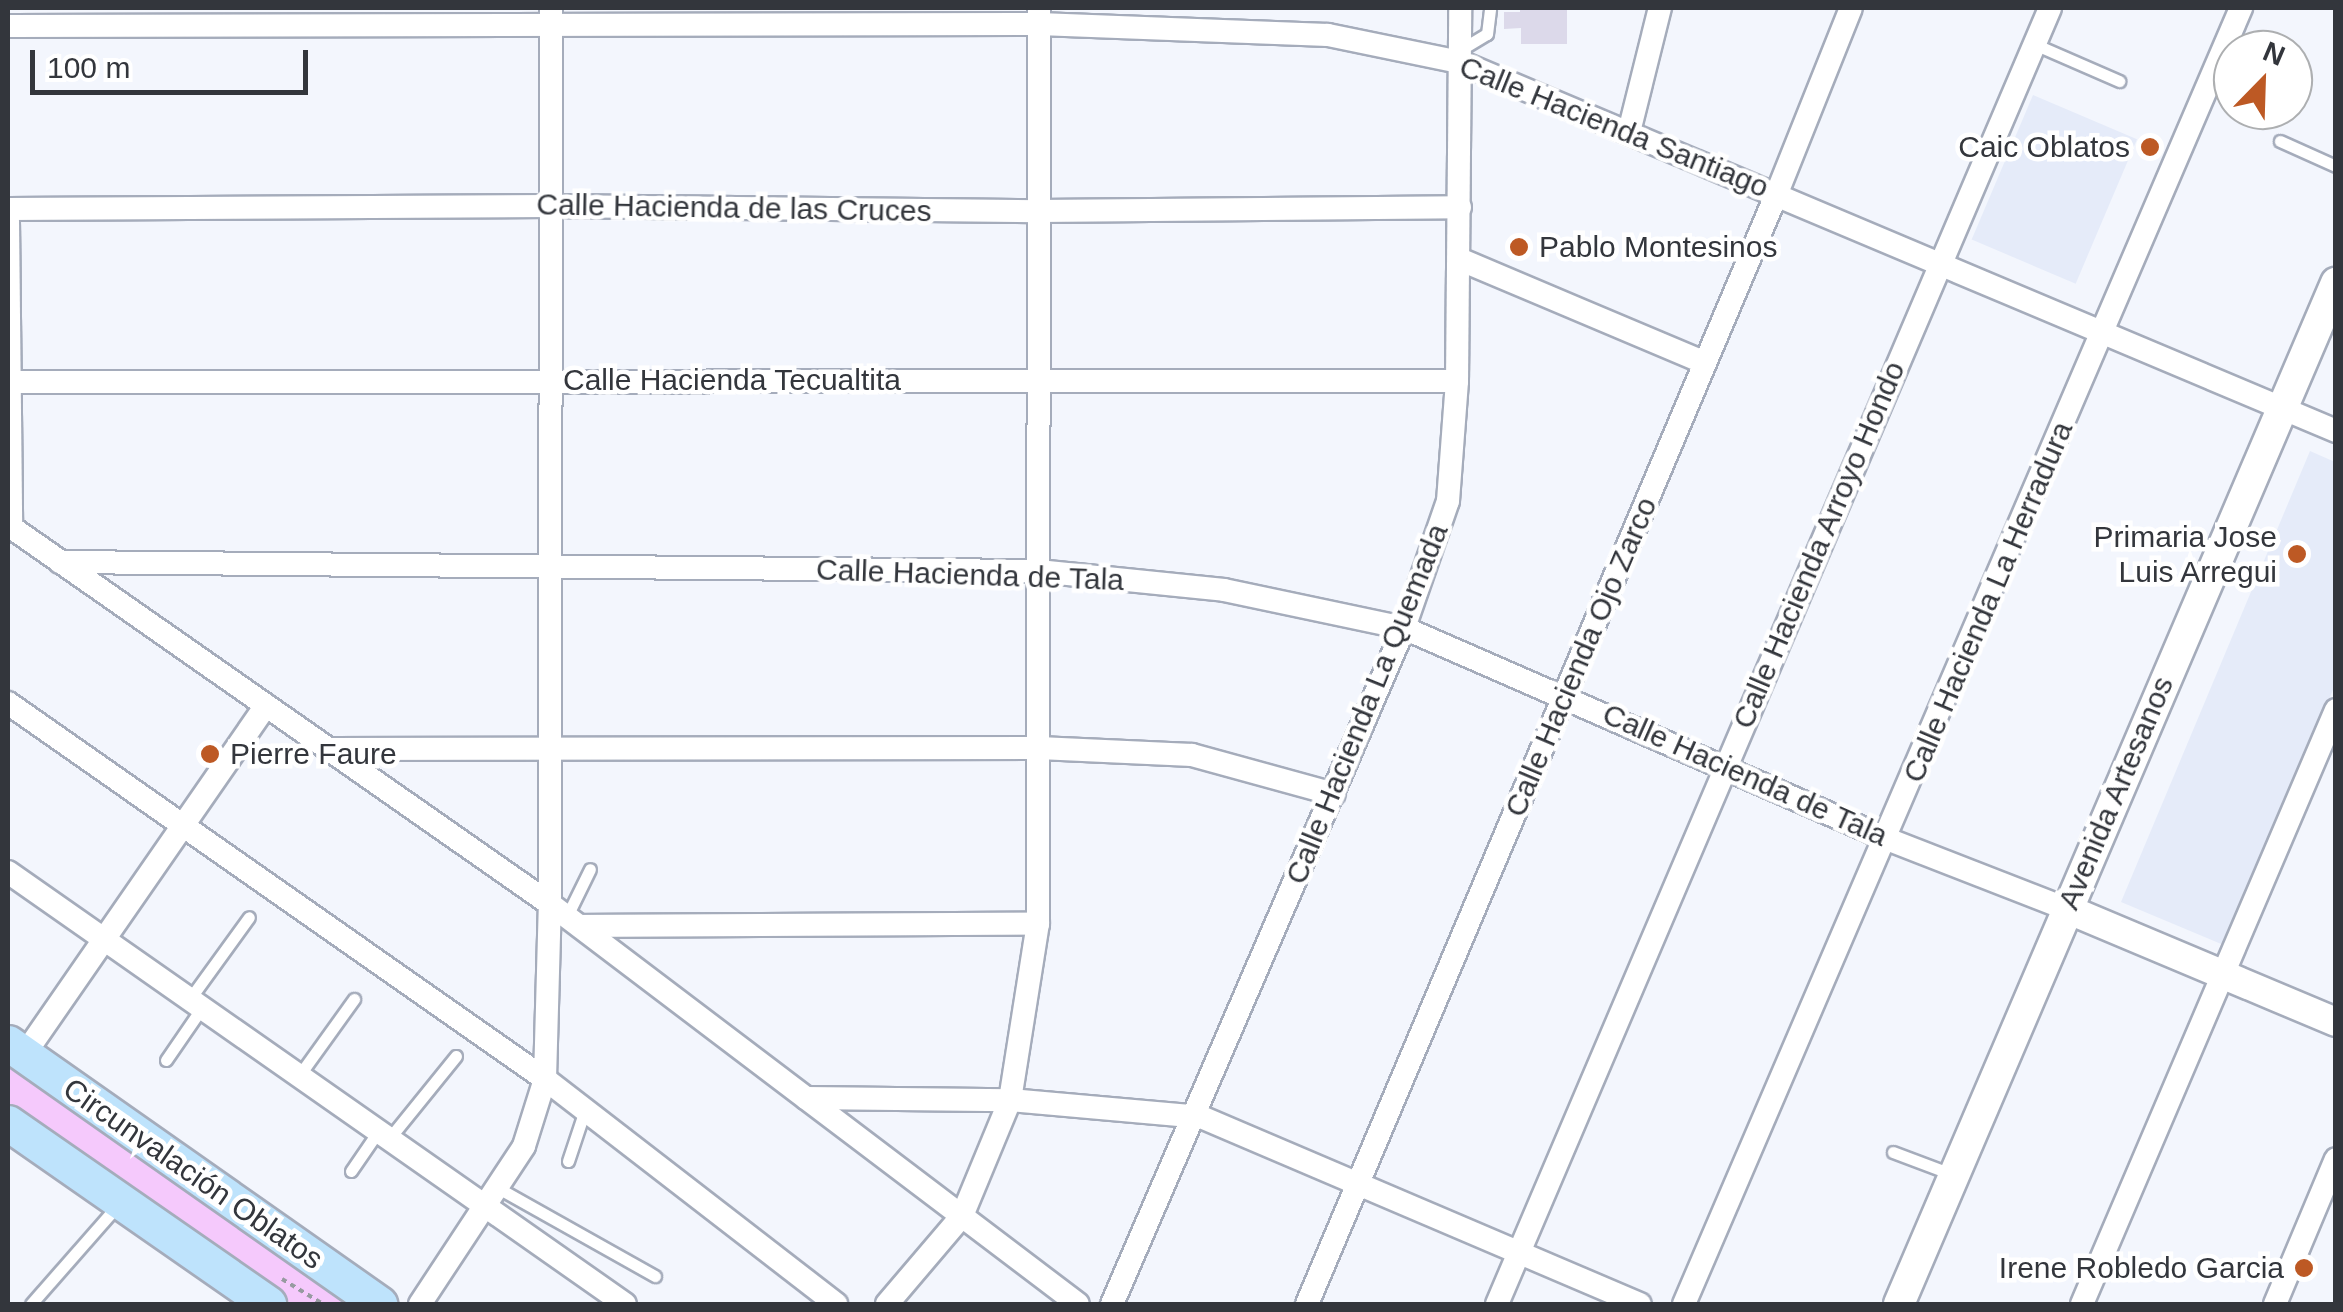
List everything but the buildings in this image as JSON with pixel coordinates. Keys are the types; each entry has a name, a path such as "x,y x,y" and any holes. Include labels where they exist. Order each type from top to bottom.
{"main road":[{"name":"Avenida Artesanos","path":"1899,1304 2336,282"},
{"name":"Circunvalación Oblatos","path":"16,1049 379,1304"},
{"path":"8,1123 268,1304"}],"street":[{"name":"Calle Hacienda La Quemada","path":"1112,1304 1404,628 1448,501 1457,382 1460,8"},
{"path":"1629,132 1660,8"},
{"name":"Calle Hacienda Ojo Zarco","path":"1308,1304 1778,194 1850,8"},
{"name":"Calle Hacienda Arroyo Hondo","path":"1497,1304 2050,8"},
{"name":"Calle Hacienda La Herradura","path":"1684,1304 2241,8"},
{"name":"Calle Hacienda Santiago","path":"8,26 550,16 1039,16 1328,36 1460,56 1629,132 2336,431"},
{"path":"420,1304 524,1146 546,1079 565,915 550,748 550,16"},
{"path":"887,1304 962,1216 1010,1100 1038,924 1039,16"},
{"name":"Calle Hacienda de las Cruces","path":"8,209 549,206 1039,211 1460,207"},
{"path":"8,221 10,526 565,915 1071,1302"},
{"path":"1459,259 1705,363"},
{"name":"Calle Hacienda Tecualtita","path":"9,382 1457,382"},
{"name":"Calle Hacienda de Tala","path":"60,562 1038,571 1224,590 1404,628 1887,839 2067,909 2336,1022"},
{"path":"8,703 546,1079 836,1304"},
{"path":"16,1049 104,940 266,706"},
{"path":"2082,1304 2336,710"},
{"path":"328,748 1039,748 1192,755 1334,794"},
{"path":"8,872 625,1304"},
{"path":"565,915 1038,924"},
{"path":"806,1098 1010,1100 1193,1116 1640,1304"},
{"path":"2275,1304 2336,1159"}],"lane":[{"path":"1460,56 1488,34 1490,8"},
{"path":"2034,44 2118,81"},
{"path":"2280,141 2336,166"},
{"path":"565,915 590,869"},
{"path":"166,1060 195,1004 249,918"},
{"path":"298,1076 354,999"},
{"path":"350,1171 456,1056"},
{"path":"568,1160 585,1110"},
{"path":"1892,1152 1954,1175"},
{"path":"498,1188 654,1276"},
{"path":"30,1304 121,1202"}],"shaded area":[{"path":"2033,95 2137,139 2076,284 1972,240"},
{"path":"2310,451 2335,462 2335,685 2226,946 2121,902"},
{"path":"8,1053 360,1304 292,1304 8,1104"}],"place":[{"name":"Caic Oblatos","path":"2150,147"},
{"name":"Pablo Montesinos","path":"1519,247"},
{"name":"Primaria Jose Luis Arregui","path":"2297,554"},
{"name":"Pierre Faure","path":"210,754"},
{"name":"Irene Robledo Garcia","path":"2304,1268"}]}
